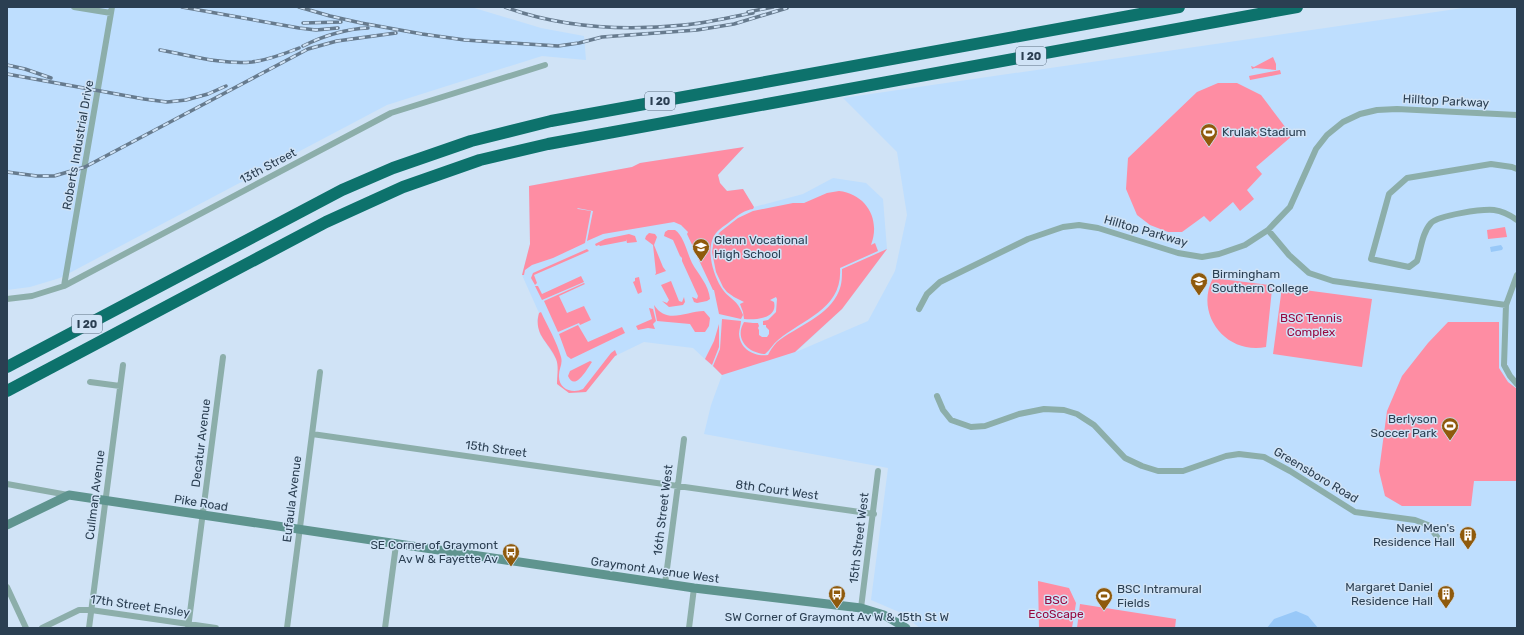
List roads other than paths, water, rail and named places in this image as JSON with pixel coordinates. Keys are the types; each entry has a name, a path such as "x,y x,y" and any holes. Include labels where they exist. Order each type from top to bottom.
{"highway":[{"name":"I 20","path":"7,367 342,190 393,168 471,141 551,121 1179,7"},
{"name":"I 20","path":"7,391 326,222 403,187 480,160 556,142 1297,7"}],"street":[{"path":"74,7 112,10"},
{"name":"Roberts Industrial Drive","path":"64,286 112,10"},
{"name":"13th Street","path":"7,299 32,296 64,286 390,113 545,65"},
{"name":"Hilltop Parkway","path":"919,309 927,294 940,282 1028,239 1063,227 1079,225 1098,228 1178,253 1202,256 1219,254 1245,245 1268,230 1290,207 1316,149 1326,135 1343,122 1360,114 1397,109 1517,116"},
{"path":"1517,169 1491,164 1407,178 1389,194 1371,259 1409,267 1417,261 1425,232 1432,222 1446,215 1493,210 1506,213 1517,220"},
{"path":"1268,230 1289,255 1309,273 1333,281 1506,305"},
{"path":"1517,275 1506,305 1504,365 1510,376 1517,384"},
{"name":"Decatur Avenue","path":"188,626 223,357"},
{"name":"Cullman Avenue","path":"89,628 123,365"},
{"name":"Eufaula Avenue","path":"287,628 320,372"},
{"path":"90,382 120,386"},
{"name":"Greensboro Road","path":"937,396 943,410 951,420 971,427 985,426 1019,414 1044,409 1064,410 1077,414 1094,425 1125,458 1142,466 1158,471 1183,471 1226,456 1239,454 1264,457 1290,471 1348,509 1355,512 1415,520 1428,525 1438,538"},
{"name":"15th Street","path":"312,434 678,486"},
{"name":"16th Street West","path":"665,584 684,439"},
{"name":"15th Street West","path":"861,608 874,514 878,471"},
{"path":"7,484 69,495"},
{"name":"8th Court West","path":"678,486 874,514"},
{"path":"7,525 69,495"},
{"name":"Pike Road","path":"69,495 396,545"},
{"path":"385,628 396,545"},
{"name":"Graymont Avenue West","path":"396,545 694,588 861,608 884,615 906,628"},
{"path":"7,587 26,628"},
{"path":"689,628 694,588"},
{"name":"17th Street Ensley","path":"42,628 79,610 91,610 188,626 216,628"}],"railway":[{"path":"182,7 299,28 316,30 338,28"},
{"path":"299,7 361,23 422,34 465,40 558,46 579,43 602,37 697,30 734,24 787,8"},
{"path":"505,7 548,20 571,24 638,28 684,25 753,13"},
{"path":"748,12 773,7"},
{"path":"303,23 341,22"},
{"path":"303,46 334,34 368,28"},
{"path":"7,172 37,176 54,176 85,167 308,49 337,41 396,33"},
{"path":"160,50 217,61 241,63 264,60 299,48"},
{"path":"7,65 25,69 51,78"},
{"path":"7,74 167,102 186,100 208,94 226,86"}],"place":[{"name":"Krulak Stadium","path":"1209,147"},
{"name":"Glenn Vocational High School","path":"701,262"},
{"name":"Birmingham Southern College","path":"1199,296"},
{"name":"Berlyson Soccer Park","path":"1450,441"},
{"name":"New Men's Residence Hall","path":"1468,550"},
{"name":"SE Corner of Graymont Av W & Fayette Av","path":"511,567"},
{"name":"SW Corner of Graymont Av W & 15th St W","path":"837,609"},
{"name":"Margaret Daniel Residence Hall","path":"1446,609"},
{"name":"BSC Intramural Fields","path":"1104,611"}],"park label":[{"name":"BSC Tennis Complex","path":"1311,325"},
{"name":"BSC EcoScape","path":"1056,607"}]}
